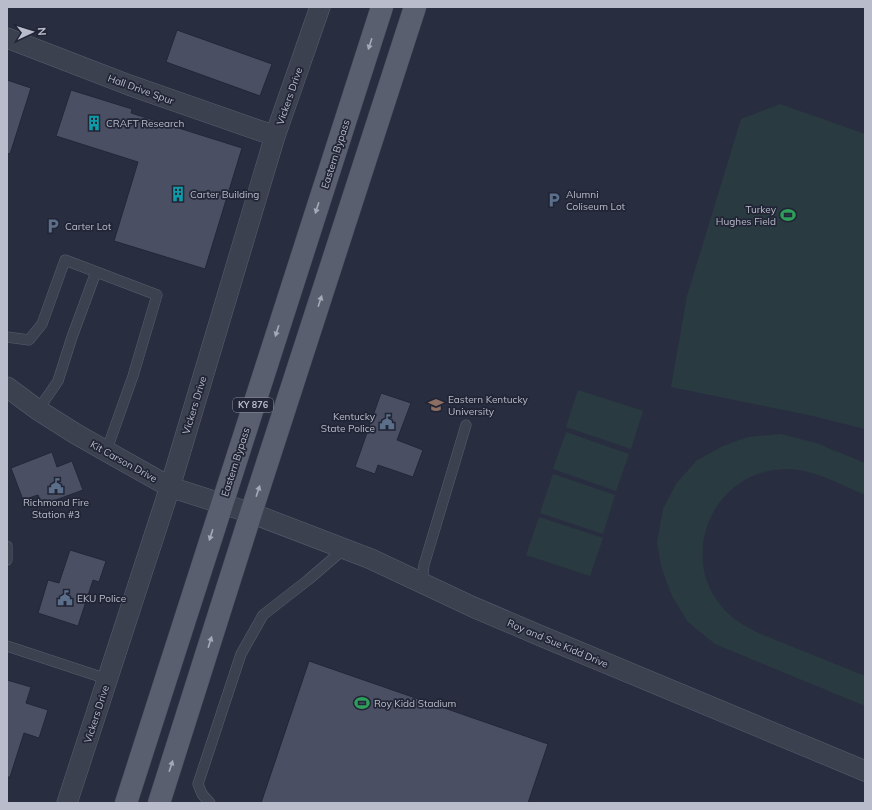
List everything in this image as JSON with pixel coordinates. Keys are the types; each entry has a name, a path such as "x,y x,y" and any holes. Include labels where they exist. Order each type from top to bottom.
{"main road":[{"name":"Eastern Bypass","path":"126,803 382,7"},
{"name":"KY 876","path":"159,803 415,7"}],"street":[{"name":"Vickers Drive","path":"67,803 170,487 275,136 320,7"},
{"name":"Hall Drive Spur","path":"7,38 129,85 275,136"},
{"name":"Kit Carson Drive","path":"7,387 38,410 106,452 170,487 252,513"},
{"name":"Roy and Sue Kidd Drive","path":"252,513 344,549 422,582 541,636 865,771"}],"lane":[{"path":"7,337 29,340 42,324 65,260 157,295 133,376 106,452"},
{"path":"38,410 58,381 72,337 96,272"},
{"path":"422,582 424,565 466,425"},
{"path":"7,546 7,560"},
{"path":"210,803 202,794 198,784 241,654 263,614 308,580 344,549"},
{"path":"7,646 107,679"}],"shaded area":[{"name":"Turkey Hughes Field","path":"780,104 865,134 865,429 813,416 671,387 687,296 741,119"},
{"path":"578,390 643,411 631,449 566,427"},
{"path":"566,432 629,454 616,491 553,469"},
{"path":"781,434 816,443 865,463 865,495 827,478 797,470 787,469 767,471 749,478 733,488 720,502 710,518 704,536 702,555 706,579 719,603 729,615 742,624 756,632 865,676 865,706 715,644 688,622 672,596 661,566 657,542 663,509 676,484 696,461 723,446 748,437"},
{"path":"553,474 615,495 603,534 540,513"},
{"path":"539,517 603,538 590,576 526,555"}],"building":[{"path":"177,30 272,64 260,96 166,62"},
{"path":"7,80 31,88 10,154 7,153"},
{"name":"Carter Building","path":"71,90 132,109 131,113 242,148 205,269 114,241 138,162 56,136"},
{"name":"Kentucky State Police","path":"381,393 411,403 397,440 423,450 413,477 378,465 375,474 355,467"},
{"path":"52,452 57,467 72,461 83,490 42,505 38,495 23,500 11,468"},
{"name":"EKU Police","path":"70,550 106,561 99,582 93,580 78,626 38,613 48,580 59,583"},
{"name":"Roy Kidd Stadium","path":"309,661 548,744 528,803 261,803"},
{"path":"7,680 31,687 26,703 48,710 39,738 24,733 10,777 7,777"}],"place":[{"name":"CRAFT Research","path":"94,123"},
{"name":"Carter Building","path":"178,194"},
{"name":"Alumni Coliseum Lot","path":"554,200"},
{"name":"Turkey Hughes Field","path":"788,215"},
{"name":"Carter Lot","path":"53,226"},
{"name":"Eastern Kentucky University","path":"436,405"},
{"name":"Kentucky State Police","path":"387,422"},
{"name":"Richmond Fire Station #3","path":"56,486"},
{"name":"EKU Police","path":"65,598"},
{"name":"Roy Kidd Stadium","path":"362,703"}]}
